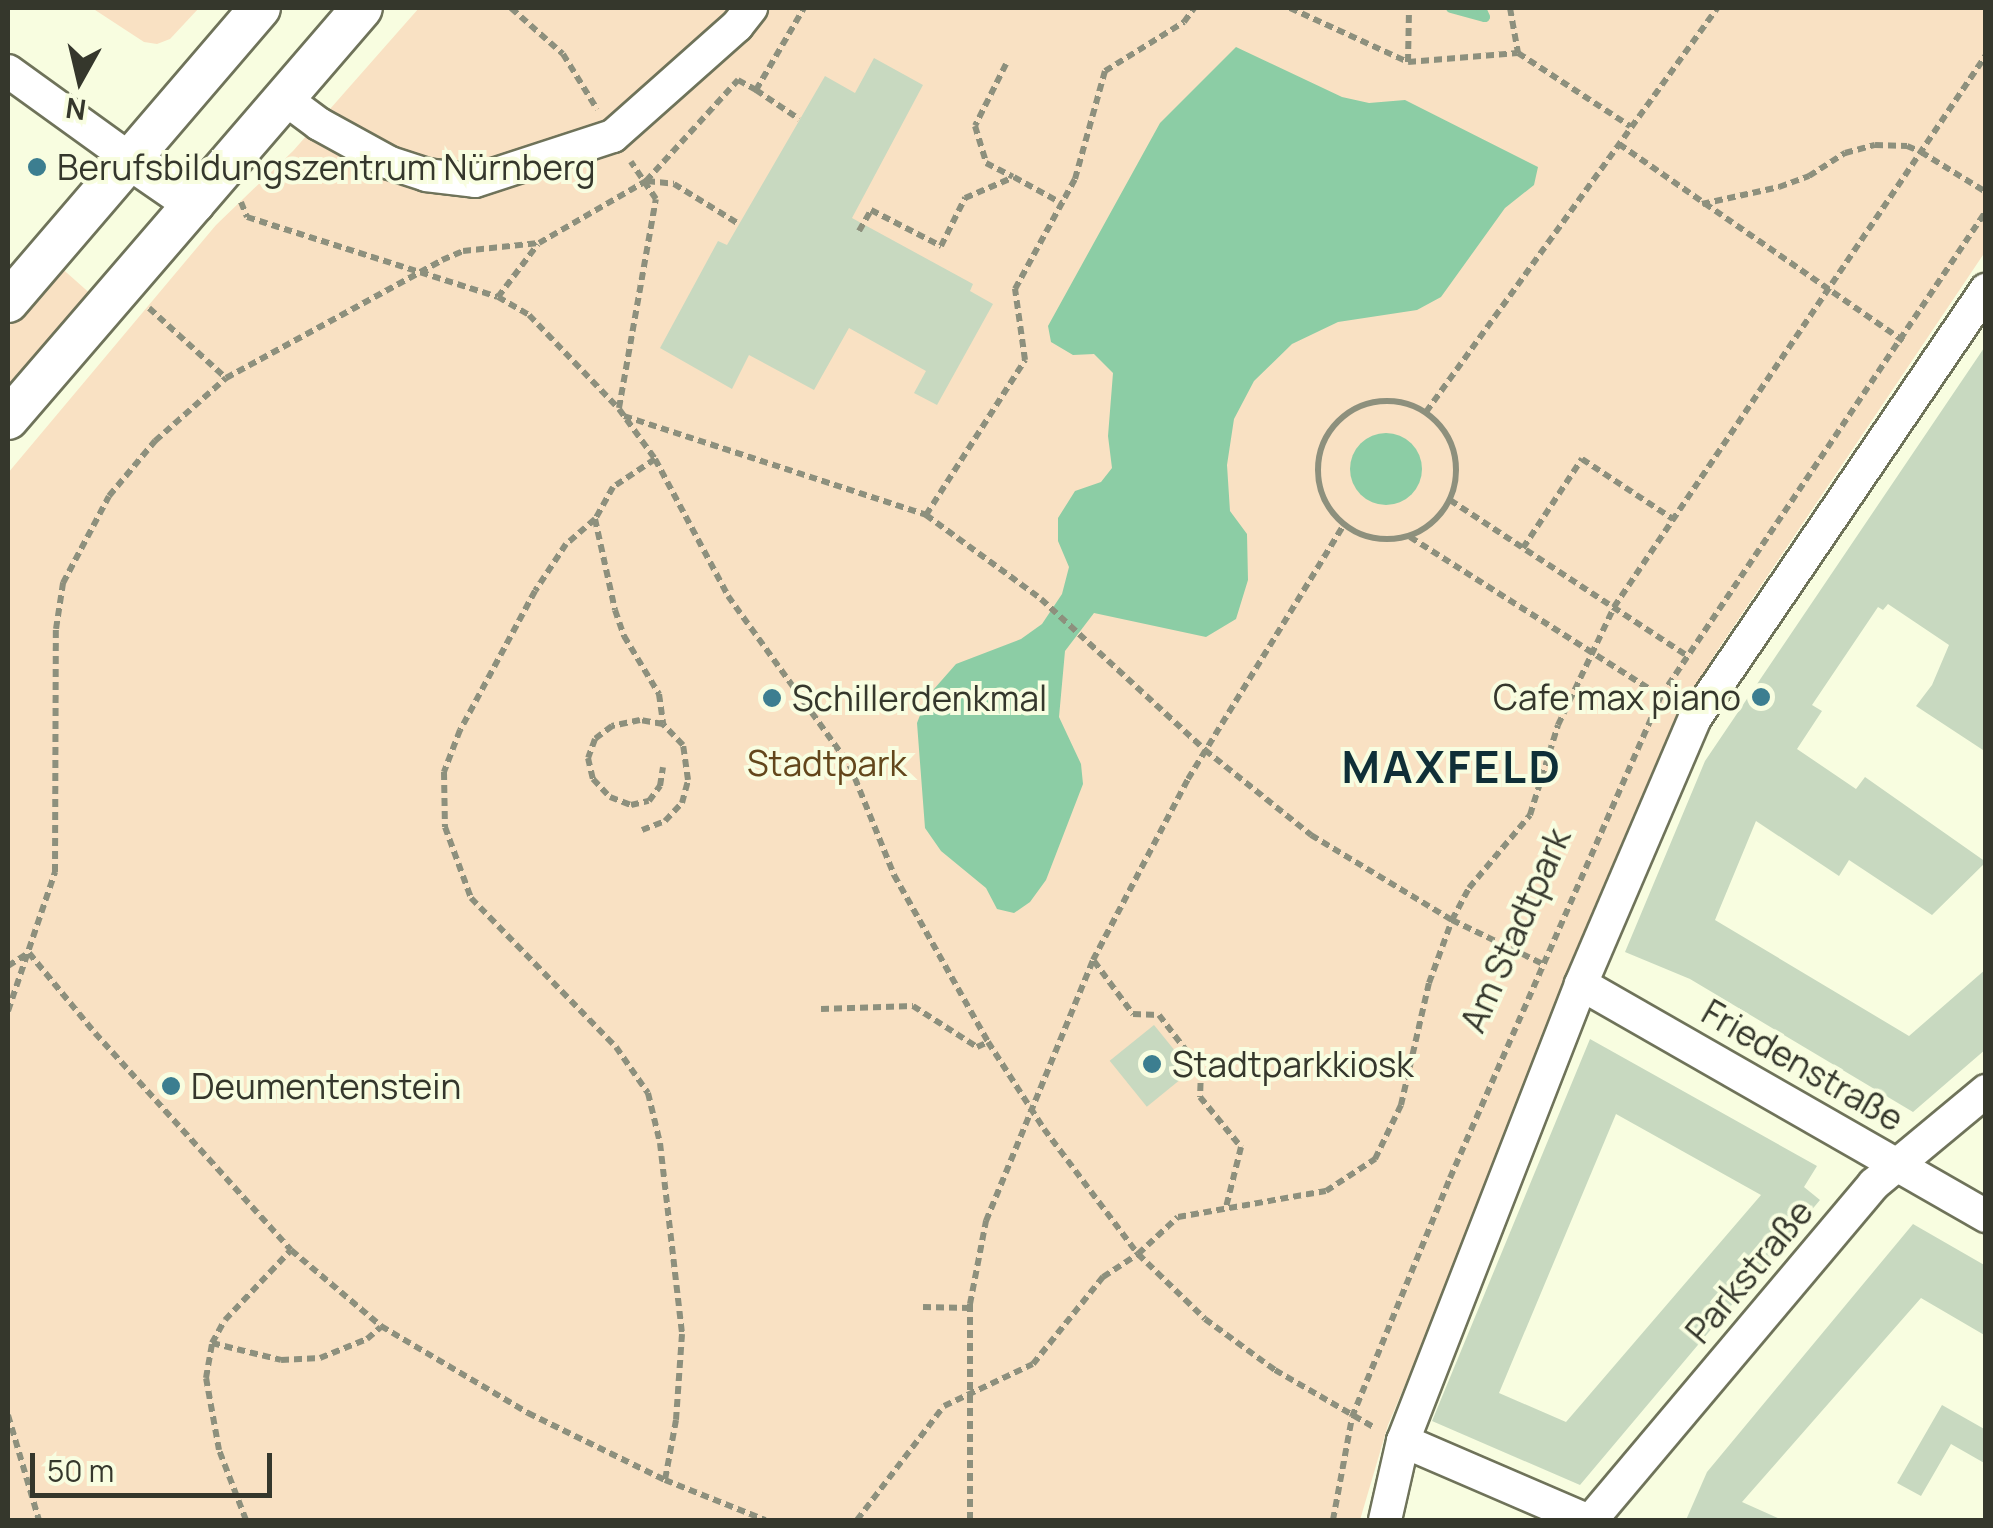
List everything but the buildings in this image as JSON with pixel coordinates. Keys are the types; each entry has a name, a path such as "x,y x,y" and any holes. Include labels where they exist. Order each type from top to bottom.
{"main road":[{"path":"8,302 260,8"},
{"path":"8,419 362,8"},
{"path":"130,159 194,202"}],"street":[{"path":"284,98 319,124 390,163 475,182 613,136 737,26 751,8"},
{"path":"8,72 130,159"},
{"path":"1385,1520 1404,1441 1581,984 1695,718 1986,290"},
{"name":"Friedenstraße","path":"1581,984 1986,1216"},
{"name":"Parkstraße","path":"1589,1520 1874,1184 1986,1092"},
{"path":"1404,1441 1589,1520"}],"path":[{"path":"512,8 563,54 656,199 621,412"},
{"path":"926,515 1025,360 1015,290 1075,179 1104,71 1184,22 1194,8"},
{"path":"1290,8 1408,62 1518,53 1630,126"},
{"path":"1408,62 1409,8"},
{"path":"1510,8 1518,53"},
{"path":"1426,412 1717,8"},
{"path":"857,1520 944,1406 1032,1364 1103,1277 1138,1254 1178,1217 1326,1191 1375,1158 1401,1105 1429,982 1452,920 1469,888 1530,816 1558,725 1614,607 1986,55"},
{"path":"1006,64 974,126 986,163 1062,203"},
{"path":"756,90 800,119"},
{"path":"1618,144 1903,340"},
{"path":"1702,204 1779,187 1810,176 1845,153 1875,145 1907,146 1986,192"},
{"path":"226,166 247,217 498,297 529,315 621,412 656,459 728,596 850,766 894,875 988,1042 1030,1109 1138,1254 1205,1320 1352,1417 1404,1441"},
{"path":"859,232 871,210 941,246 964,198 1014,178"},
{"path":"646,182 674,184 739,224"},
{"name":"Am Stadtpark","path":"1333,1520 1352,1417 1661,696 1903,340 1986,210"},
{"path":"498,297 539,243"},
{"path":"8,1011 55,872 56,628 62,583 109,496 155,441 226,378 426,272"},
{"path":"147,307 226,378"},
{"path":"1398,401 1426,412 1448,436 1453,452 1457,468 1450,500 1433,522 1408,536 1374,538 1344,524 1324,501 1317,471 1323,442 1341,417 1368,402 1398,401"},
{"path":"621,412 926,515 1042,599 1205,750 1311,835 1452,920 1543,964"},
{"path":"656,459 613,487 594,520 566,544 534,591 460,730 444,772 445,828 471,898 604,1034 648,1093 660,1143 682,1334 676,1420 665,1480"},
{"path":"1523,548 1582,459 1673,519"},
{"path":"1450,500 1688,656"},
{"path":"594,520 624,636 659,694 663,724 683,745 688,780 682,803 666,821 642,830"},
{"path":"970,1520 970,1308 986,1222 1093,960 1205,750 1344,524"},
{"path":"1408,536 1661,696"},
{"path":"663,724 640,720 612,726 596,739 588,758 593,780 610,797 631,805 649,802 660,786 663,767"},
{"path":"8,966 30,952"},
{"path":"30,952 95,1033 291,1250 381,1326 528,1413 665,1480 766,1520"},
{"path":"1093,960 1133,1014 1159,1015 1201,1070 1200,1097 1241,1147 1226,1207"},
{"path":"821,1009 913,1006 977,1048 988,1042"},
{"path":"246,1520 219,1450 206,1378 212,1343 225,1320 291,1250"},
{"path":"923,1306 970,1308"},
{"path":"212,1343 281,1360 320,1358 366,1339 381,1326"},
{"path":"8,1415 39,1520"}],"green space":[{"path":"92,8 199,8 170,39 157,44 144,42"},
{"name":"Stadtpark","path":"419,8 1985,8 1985,252 1713,657 1388,1425 1360,1520 8,1520 8,473 216,225 293,151"},
{"path":"58,265 93,296 8,396 8,325"}],"shaded area":[{"path":"1236,47 1342,97 1369,103 1405,100 1538,167 1534,185 1505,208 1441,297 1417,310 1338,322 1292,344 1254,381 1234,419 1227,465 1230,511 1247,534 1248,580 1236,619 1206,637 1094,613 1065,651 1059,717 1081,764 1083,784 1046,880 1030,902 1014,913 997,909 986,888 941,851 925,828 917,723 927,697 956,664 1021,639 1042,624 1062,594 1069,567 1058,541 1058,518 1075,491 1101,482 1112,468 1108,436 1113,373 1094,354 1073,355 1051,342 1048,326 1160,123"},
{"path":"1386,433 1412,443 1422,469 1412,495 1386,505 1360,495 1350,469 1360,443"}],"waterway":[{"path":"1451,8 1485,17 1481,8"}],"place":[{"name":"Berufsbildungszentrum Nürnberg","path":"37,167"},
{"name":"Cafe max piano","path":"1761,697"},
{"name":"Schillerdenkmal","path":"772,698"},
{"name":"Stadtparkkiosk","path":"1152,1064"},
{"name":"Deumentenstein","path":"171,1086"}],"district":[{"name":"MAXFELD","path":"1452,767"}]}
